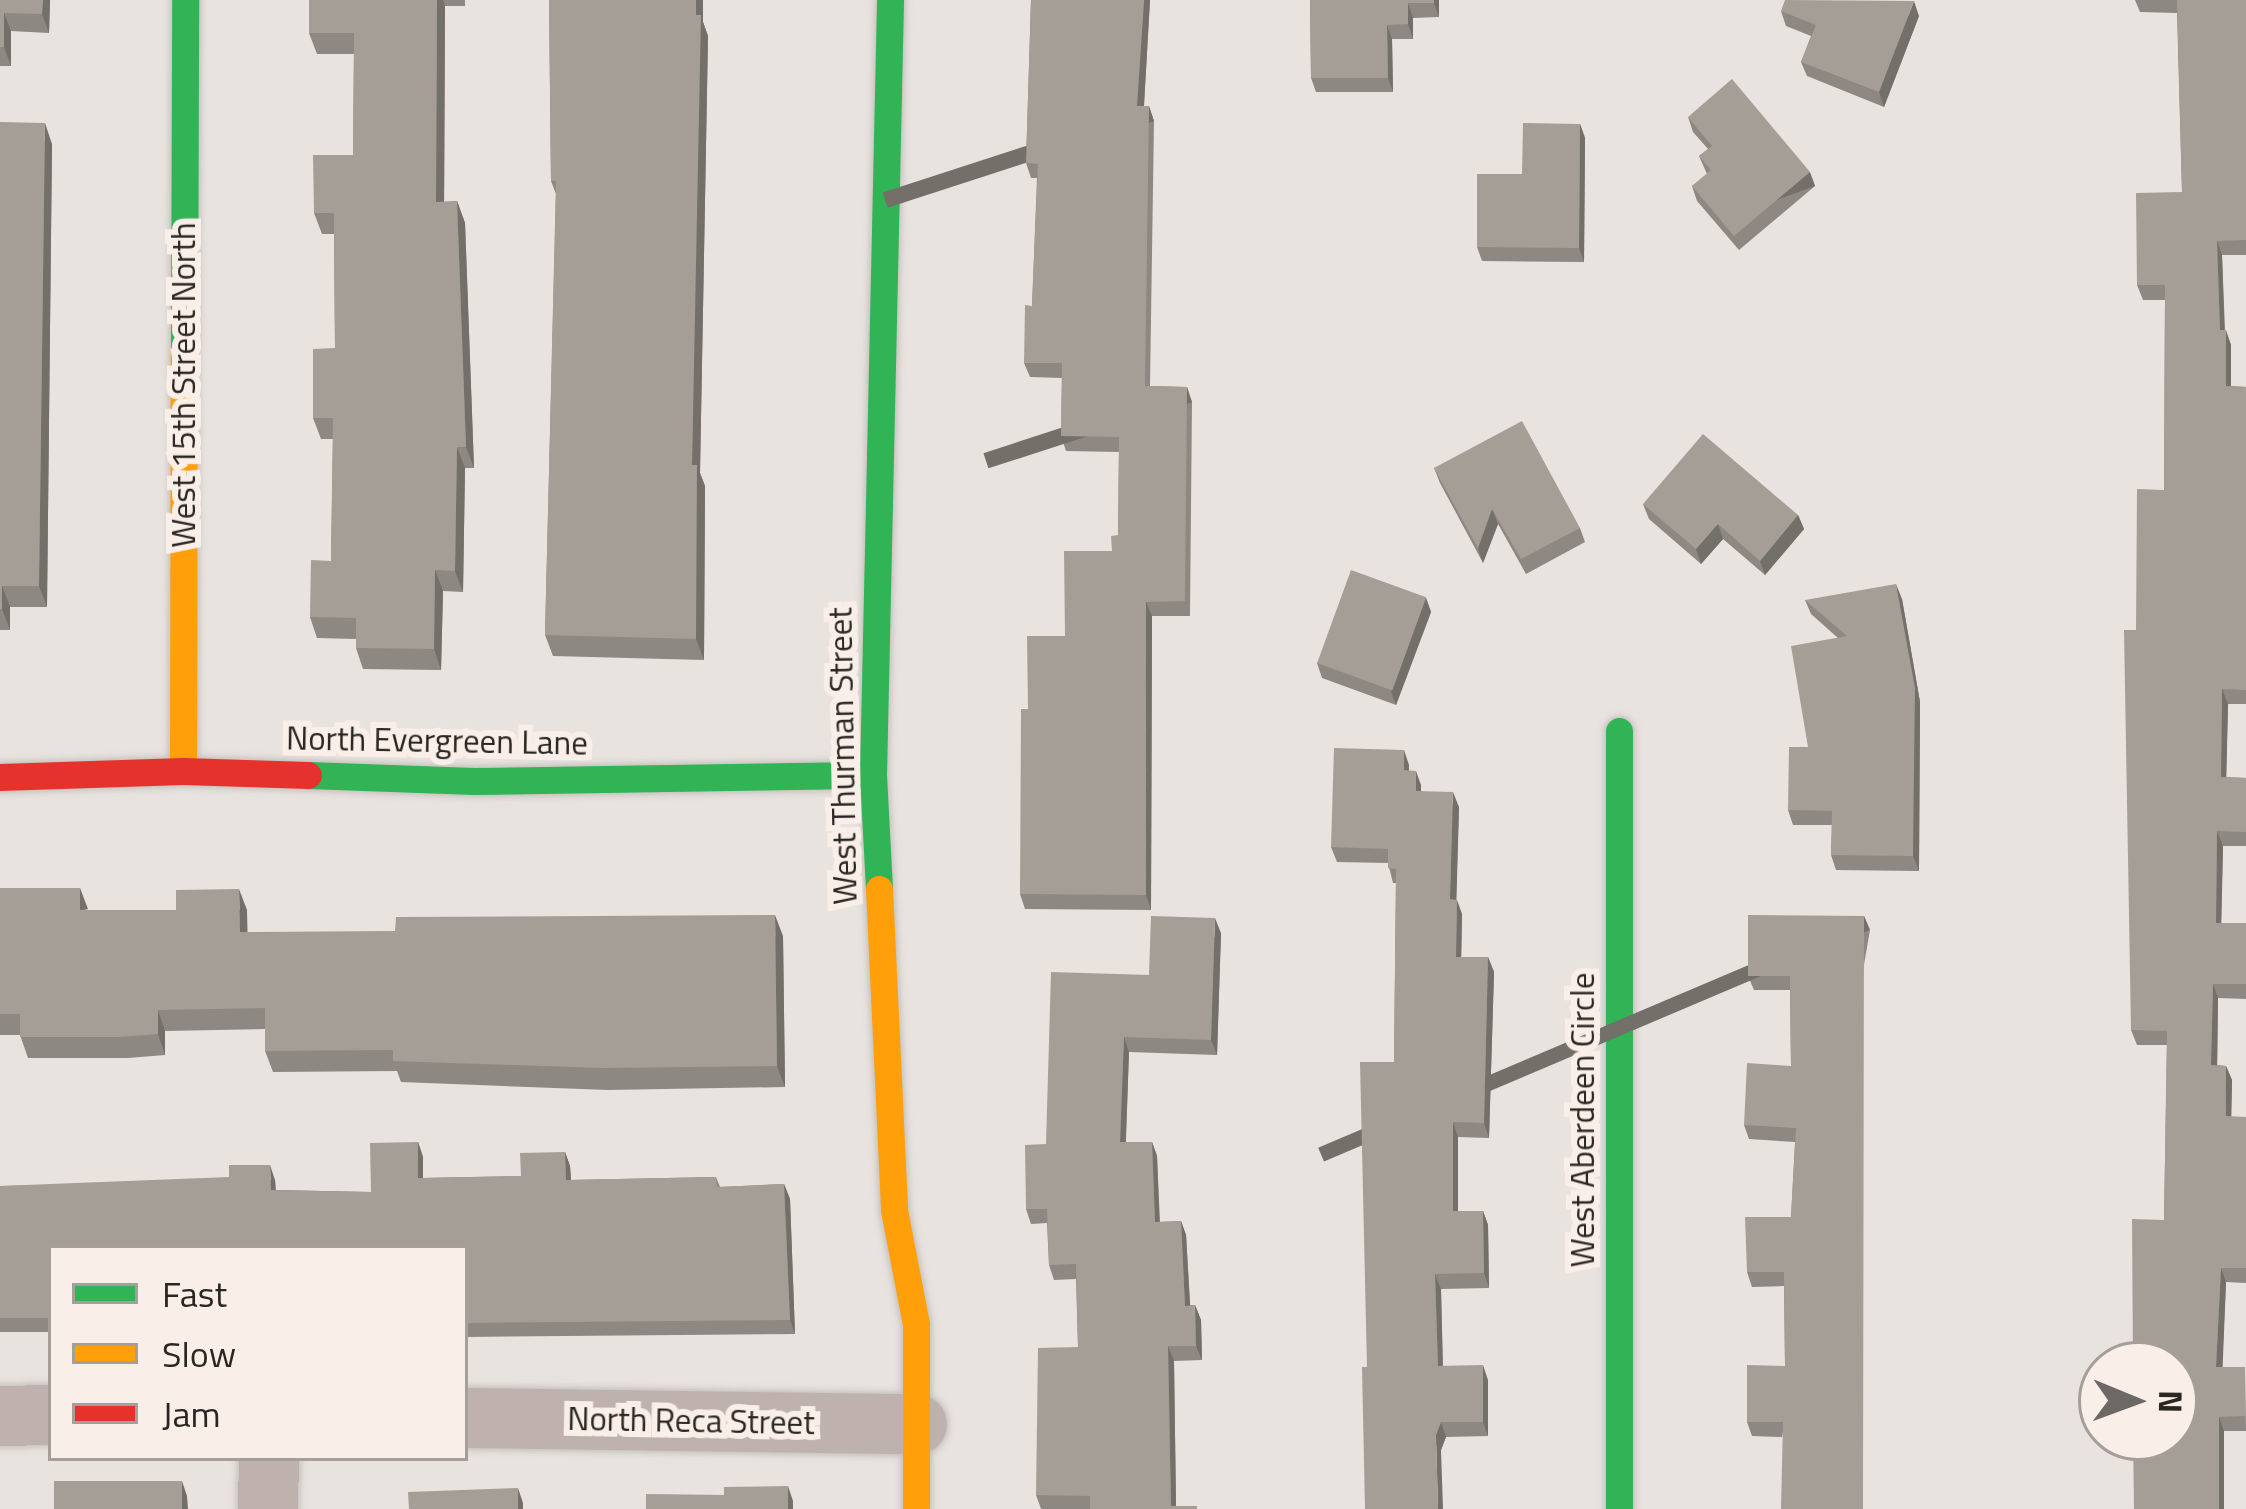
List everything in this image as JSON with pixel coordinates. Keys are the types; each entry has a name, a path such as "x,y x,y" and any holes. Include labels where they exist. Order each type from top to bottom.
{"street":[{"name":"West 15th Street North","path":"184,771 185,0"},
{"name":"West Thurman Street","path":"890,0 873,775 894,1210 916,1324 916,1509"},
{"name":"West Aberdeen Circle","path":"1619,731 1619,1509"},
{"name":"North Evergreen Lane","path":"0,776 184,771 474,782 873,775"},
{"path":"0,1416 48,1415"},
{"name":"North Reca Street","path":"468,1418 916,1424"},
{"path":"268,1461 268,1509"}],"building":[{"path":"0,0 43,0 42,14 4,13 4,47 0,47"},
{"path":"309,0 437,0 436,202 457,201 466,447 457,447 455,571 435,570 434,649 356,648 356,618 310,617 311,560 331,561 333,418 313,418 313,349 335,348 334,213 314,213 313,155 353,155 354,33 309,33"},
{"path":"549,0 696,0 696,15 701,15 692,465 697,465 696,639 545,635 556,181 551,181"},
{"path":"1031,0 1144,0 1137,106 1149,106 1145,386 1187,387 1185,601 1146,602 1146,895 1020,894 1021,709 1028,709 1027,636 1065,636 1064,551 1112,551 1111,536 1118,535 1119,437 1061,436 1062,363 1024,363 1025,305 1032,306 1038,164 1026,163"},
{"path":"1310,0 1434,3 1408,3 1408,24 1387,25 1388,78 1311,78"},
{"path":"1785,0 1914,1 1879,92 1801,62 1816,25 1781,11"},
{"path":"2177,0 2246,0 2246,240 2217,241 2226,386 2246,387 2246,690 2222,689 2221,777 2246,778 2246,832 2217,831 2216,923 2246,923 2246,984 2213,984 2211,1065 2226,1066 2226,1116 2246,1117 2246,1268 2221,1268 2216,1367 2245,1367 2245,1416 2219,1417 2219,1509 2134,1509 2133,1461 2198,1461 2198,1341 2133,1341 2132,1219 2164,1220 2167,1031 2131,1030 2124,630 2136,630 2137,489 2164,490 2165,285 2137,285 2136,193 2182,192"},
{"path":"1732,79 1810,172 1734,236 1692,186 1711,170 1699,156 1712,146 1688,117"},
{"path":"0,122 45,123 39,586 2,586 2,609 0,609"},
{"path":"1523,123 1580,124 1579,248 1477,247 1477,174 1522,174"},
{"path":"1522,421 1580,528 1521,559 1492,509 1478,548 1434,468"},
{"path":"1703,434 1798,515 1760,561 1718,524 1696,549 1643,504"},
{"path":"1351,570 1426,597 1392,690 1317,663"},
{"path":"1896,584 1915,688 1913,856 1831,855 1832,811 1788,810 1789,747 1808,747 1791,646 1847,636 1805,600"},
{"path":"1334,748 1404,750 1404,770 1416,771 1416,791 1453,792 1450,899 1457,900 1456,957 1488,957 1484,1123 1453,1122 1453,1211 1483,1211 1484,1273 1435,1274 1438,1366 1483,1365 1483,1422 1441,1422 1436,1435 1438,1509 1365,1509 1360,1062 1394,1062 1396,869 1388,868 1388,849 1331,847"},
{"path":"0,888 80,888 80,910 176,910 176,890 239,889 240,932 395,931 396,917 775,915 777,1066 601,1068 393,1061 393,1050 265,1051 265,1008 158,1010 158,1034 20,1037 20,1014 0,1014"},
{"path":"1748,915 1864,916 1863,1509 1781,1509 1783,1422 1747,1422 1747,1365 1785,1366 1784,1272 1747,1272 1745,1217 1791,1217 1796,1128 1744,1125 1747,1063 1791,1066 1790,976 1748,976"},
{"path":"1151,916 1215,918 1211,1040 1124,1037 1120,1142 1152,1142 1155,1222 1181,1221 1185,1306 1195,1305 1196,1346 1168,1346 1171,1506 1197,1509 1090,1509 1090,1496 1036,1495 1038,1348 1078,1347 1076,1264 1049,1265 1047,1209 1026,1209 1025,1145 1046,1144 1051,972 1149,975"},
{"path":"418,1142 418,1178 521,1176 520,1153 565,1152 566,1180 716,1177 717,1187 784,1184 790,1320 468,1323 468,1245 48,1245 48,1318 0,1318 0,1186 229,1177 229,1165 270,1165 271,1190 371,1192 370,1143"},
{"path":"54,1481 182,1481 182,1509 54,1509"},
{"path":"788,1486 788,1509 646,1509 646,1494 724,1495 724,1487"},
{"path":"518,1488 518,1509 409,1509 408,1492"}],"traffic: fast":[{"path":"184,350 185,0"},
{"path":"879,889 873,775 890,0"},
{"path":"1619,731 1619,1509"},
{"path":"308,775 474,781 873,775"}],"traffic: slow":[{"path":"183,771 184,350"},
{"path":"879,889 894,1210 916,1324 916,1509"}],"traffic: jam":[{"path":"0,777 183,771 308,775"}]}
